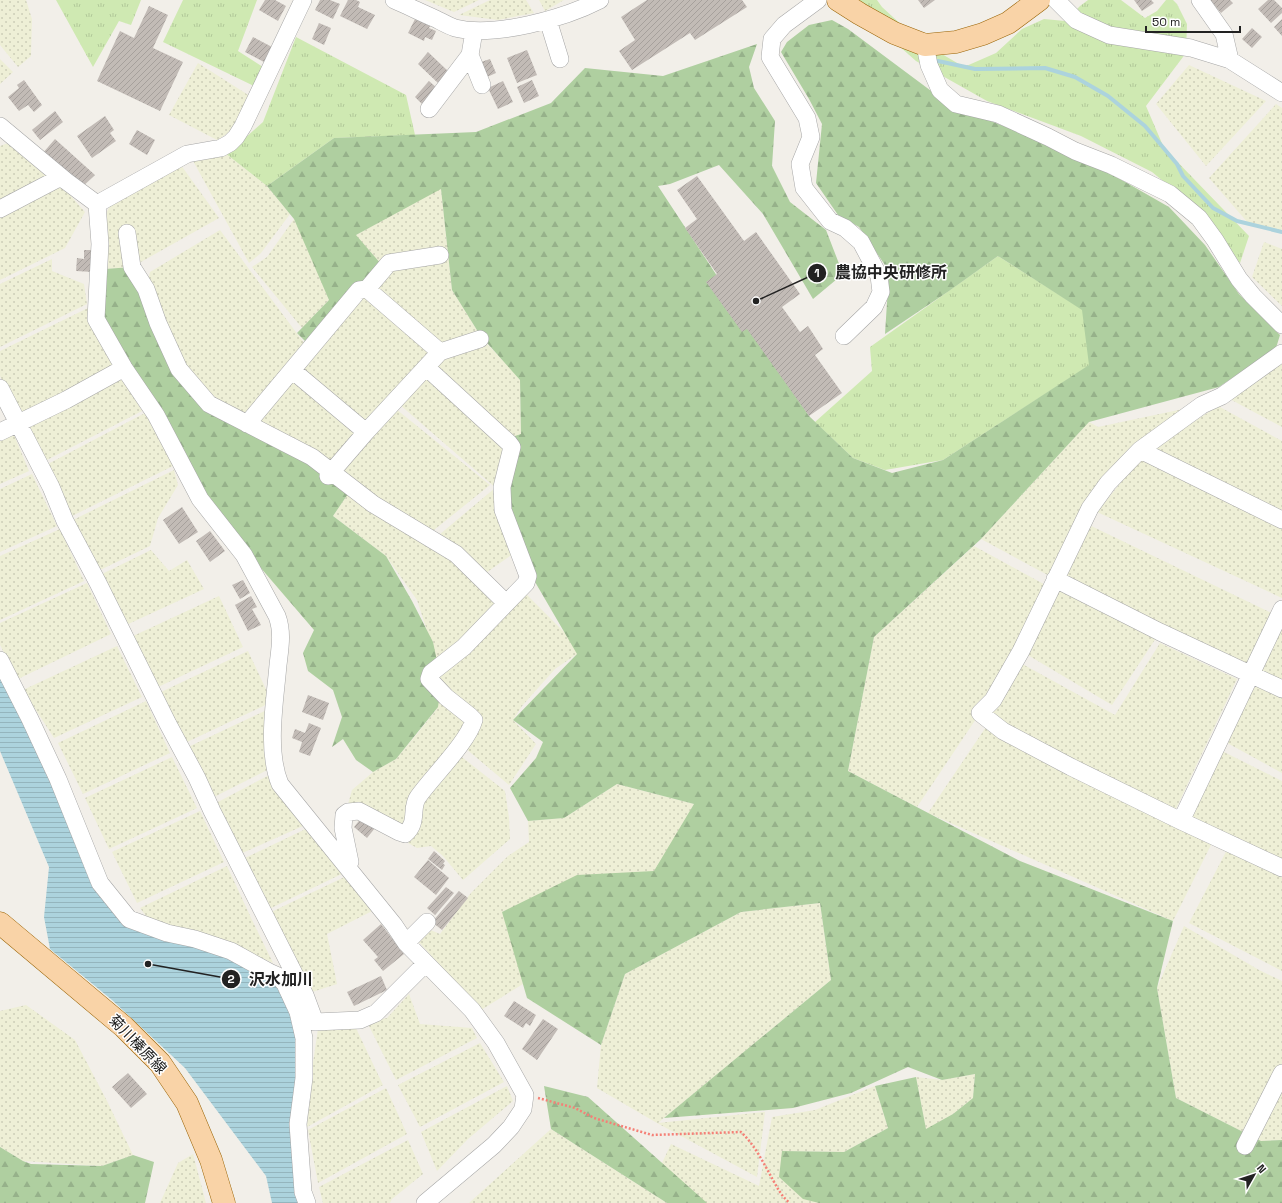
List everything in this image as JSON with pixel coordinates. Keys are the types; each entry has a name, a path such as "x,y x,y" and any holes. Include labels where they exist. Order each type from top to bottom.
{"main road":[{"path":"838,0 894,33 925,45 956,42 983,34 1008,23 1039,0"},
{"name":"菊川榛原線","path":"0,923 124,1027 160,1063 187,1103 211,1160 224,1203"}],"street":[{"path":"97,204 187,154 221,148 230,143 243,126 302,0"},
{"path":"394,0 454,28 474,31 518,26 548,20 582,9 600,0"},
{"path":"818,0 784,26 772,39 770,57 807,118 811,137 800,164 804,188 830,221 845,228 861,242 879,276 881,292 874,307 844,336"},
{"path":"1056,0 1076,20 1109,35 1191,48 1230,60 1282,93"},
{"path":"1200,0 1224,34 1230,60"},
{"path":"548,20 560,59"},
{"path":"429,109 470,55 474,31"},
{"path":"925,45 929,65 940,90 956,104 998,114 1048,137 1075,152 1111,165 1170,194 1199,218 1215,240 1239,279 1253,296 1282,325"},
{"path":"470,55 482,85"},
{"path":"0,126 61,177 97,204 100,244 96,319 124,368 156,415 200,499 244,555 277,616 280,624 281,640 272,727 275,772 280,784 348,867 406,942 472,1010 496,1043 525,1095 523,1109 494,1145 425,1203"},
{"path":"0,209 61,177"},
{"path":"127,233 132,267 146,288 158,323 179,369 209,404 312,456 330,474 373,504 456,554 506,603"},
{"path":"247,424 359,290 367,289 388,263 440,255"},
{"path":"367,289 440,352"},
{"path":"330,474 366,432 440,352 480,339"},
{"path":"1282,353 1222,396 1202,405 1140,450 1108,483 1090,508 1018,655 993,700 980,712 1004,732 1181,821 1282,868"},
{"path":"348,867 350,862 343,828 344,815 348,812 359,811 405,834 410,829 414,819 416,799 460,744 472,726 474,720 446,697 429,679 431,673 464,647 489,623 526,583 528,576 503,510 502,487 512,447 510,443 426,367"},
{"path":"0,432 66,400 124,368"},
{"path":"292,370 366,432"},
{"path":"0,388 17,423 52,487 65,521 197,778 212,811 305,995 315,1022 360,1020 376,1014 426,962"},
{"path":"1140,450 1282,520"},
{"path":"1055,579 1166,635 1282,689"},
{"path":"1181,821 1282,609"},
{"path":"0,660 30,719 58,780 100,883 129,919 167,933 195,939 231,951 278,976 285,984 298,1012 304,1038 304,1078 298,1124 304,1192 307,1203"},
{"path":"406,942 427,922"},
{"path":"1245,1146 1282,1073"}],"path":[{"path":"525,1095 575,1108 594,1118 652,1135 741,1132 760,1158 783,1198 790,1203"}],"green space":[{"path":"0,0 26,0 32,19 31,56 18,67 0,45"},
{"path":"56,0 141,0 131,25 119,21 93,67"},
{"path":"183,0 257,0 238,51 263,67 256,87 163,42"},
{"path":"425,0 479,0 454,12"},
{"path":"490,0 526,0 534,13 498,20 459,15"},
{"path":"539,0 564,0 545,11"},
{"path":"847,0 877,0 882,7 918,40 964,67 996,53 1022,29 1044,19 1065,21 1088,0 1121,0 1145,18 1157,11 1166,0 1173,0 1177,4 1187,24 1186,53 1146,106 1164,148 1249,236 1240,263 1202,213 1152,172 1081,136 987,101 916,61"},
{"path":"832,20 848,29 950,105 1052,145 1120,179 1169,207 1205,245 1239,294 1280,335 1276,348 1219,387 1089,422 981,539 874,637 848,771 1020,861 1173,921 1157,988 1176,1098 1261,1141 1282,1140 1282,1203 819,1203 803,1199 779,1177 782,1151 844,1152 888,1128 875,1086 916,1077 926,1129 953,1114 973,1098 975,1074 942,1080 908,1067 851,1093 793,1108 664,1118 831,980 820,903 741,912 625,974 601,1045 527,998 502,912 577,875 654,871 694,804 617,784 564,818 528,821 510,788 536,758 543,742 513,720 577,654 517,551 497,489 500,461 509,438 521,434 520,380 480,335 452,290 441,189 356,235 381,264 309,345 297,333 329,300 294,219 267,186 334,138 476,132 551,103 585,68 663,76 757,44 749,67 754,88 775,121 772,166 790,202 826,230 843,274 813,299 763,214 719,165 670,184 658,186 809,416 853,458 892,473 943,460 1089,365 1082,310 998,256 885,334 889,271 859,227 838,215 816,183 822,124 781,52 787,42 809,25"},
{"path":"296,37 406,95 415,135 334,138 267,186 225,153 236,146 263,122"},
{"path":"0,59 13,72 0,84"},
{"path":"198,63 253,98 233,130 217,140 169,115"},
{"path":"1189,65 1266,101 1206,166 1156,104"},
{"path":"1276,104 1282,108 1282,233 1249,224 1209,178"},
{"path":"8,143 51,180 0,207 0,146"},
{"path":"225,153 267,186 290,214 261,253 249,263 192,159"},
{"path":"178,161 219,218 132,267 105,269 99,229 113,199"},
{"path":"62,186 85,212 65,248 0,280 0,216"},
{"path":"441,188 452,290 480,335 439,347 369,281 356,235"},
{"path":"294,219 306,242 329,300 302,328 252,267 267,257"},
{"path":"220,230 307,347 250,416 218,400 183,365 146,289 150,272"},
{"path":"1264,242 1282,249 1282,306 1252,277"},
{"path":"998,256 1091,315 1090,365 943,460 885,470 853,458 815,422 872,371 870,347"},
{"path":"52,259 52,271 84,284 87,304 0,347 0,284"},
{"path":"132,267 187,388 350,491 333,516 386,556 412,601 433,642 437,661 440,693 438,707 396,759 373,772 356,760 343,739 332,747 342,717 333,690 308,671 303,653 314,630 217,517 100,324 105,269"},
{"path":"363,290 436,352 366,429 298,369"},
{"path":"88,308 98,335 116,370 20,417 0,376 0,351"},
{"path":"487,344 520,380 521,435 509,438 431,364 443,353"},
{"path":"1282,362 1282,427 1228,398"},
{"path":"118,371 142,411 43,462 22,422"},
{"path":"427,372 506,447 497,489 399,404"},
{"path":"292,375 363,435 335,465 257,423"},
{"path":"1202,405 1156,446 1218,406 1282,441 1282,598 1097,512 1139,460 1085,523 1282,618 1282,773 1220,739 1260,680 1160,632 1112,705 1021,651 1015,660 1115,715 1160,643 1237,679 1173,815 1182,820 1216,748 1282,781 1282,971 1189,923 1230,844 1215,837 1173,921 928,813 990,721 980,713 917,807 848,771 874,637 974,546 1051,588 1055,579 981,539 1089,422 1098,427"},
{"path":"396,409 490,485 429,534 338,471"},
{"path":"145,413 173,466 70,517 46,465"},
{"path":"12,430 29,471 0,484 0,436"},
{"path":"174,470 178,485 158,518 150,546 98,571 73,520"},
{"path":"32,474 57,526 0,552 0,489"},
{"path":"495,488 517,551 483,575 433,540"},
{"path":"350,491 476,573 501,609 437,661 417,600 386,556 333,516"},
{"path":"60,529 84,581 0,620 0,556"},
{"path":"151,550 169,571 187,560 204,589 124,626 100,575"},
{"path":"87,583 111,634 18,679 0,645 0,623"},
{"path":"526,594 575,643 577,654 555,669 522,706 513,720 536,744 509,785 465,748 476,725 444,689 437,676"},
{"path":"219,596 243,647 156,688 131,637"},
{"path":"117,646 142,697 54,738 23,690"},
{"path":"248,651 272,702 185,743 161,692"},
{"path":"440,693 470,719 402,828 347,808 352,790 373,772 396,759 417,734 436,710"},
{"path":"146,701 170,753 83,794 58,743"},
{"path":"273,707 275,766 210,799 186,748"},
{"path":"458,754 505,791 510,839 463,880 443,856 431,846 417,848 408,843 414,836 424,800"},
{"path":"172,757 197,808 109,849 85,798"},
{"path":"275,772 312,822 240,854 216,803"},
{"path":"617,784 694,804 655,878 503,911 523,984 481,1010 417,940 428,929 440,934 471,893 508,856 529,842 528,821 564,818"},
{"path":"200,811 224,862 137,903 112,852"},
{"path":"314,825 350,870 267,910 243,859"},
{"path":"227,866 273,963 220,940 153,925 140,908"},
{"path":"355,872 380,907 327,934 337,984 309,993 269,913"},
{"path":"820,903 831,980 658,1123 765,1112 757,1177 657,1123 597,1088 601,1045 625,974 741,912"},
{"path":"1184,926 1259,970 1282,981 1282,1140 1261,1141 1176,1098 1157,988"},
{"path":"409,994 420,1024 472,1028 477,1038 396,1080 367,1022 387,1018"},
{"path":"26,1005 75,1040 133,1155 102,1166 23,1161 0,1147 0,1011"},
{"path":"354,1024 383,1085 307,1127 310,1083 318,1029"},
{"path":"480,1043 504,1082 420,1127 398,1085"},
{"path":"975,1074 973,1098 953,1114 926,1130 916,1077 942,1080"},
{"path":"507,1086 513,1101 468,1139 437,1171 421,1132"},
{"path":"544,1086 588,1097 707,1203 667,1203 551,1129"},
{"path":"875,1086 888,1128 844,1152 782,1151 823,1203 703,1203 662,1163 671,1144 759,1186 772,1117 815,1110"},
{"path":"386,1088 407,1134 318,1183 308,1130"},
{"path":"551,1129 667,1203 469,1203"},
{"path":"408,1140 423,1174 392,1199 390,1203 323,1203 319,1187"},
{"path":"0,1147 23,1161 31,1164 102,1166 133,1155 154,1162 145,1203 0,1203"},
{"path":"193,1154 206,1203 160,1203 178,1163"}],"water":[{"path":"0,669 93,875 148,934 214,945 269,975 296,1014 303,1203 272,1203 266,1176 185,1068 112,1000 50,949 44,917 49,867 0,751"}],"building":[{"path":"265,0 275,0 286,6 278,21 259,10"},
{"path":"320,0 330,0 340,4 333,19 315,10"},
{"path":"348,0 356,0 360,2 358,7 375,15 367,29 340,16"},
{"path":"647,0 742,0 747,7 695,40 690,33 632,70 619,51 635,40 621,17"},
{"path":"918,0 935,0 924,8"},
{"path":"1134,0 1151,0 1154,3 1142,11"},
{"path":"1210,0 1230,0 1233,3 1221,13"},
{"path":"1268,0 1274,0 1282,8 1282,13 1271,23 1258,9"},
{"path":"149,6 168,15 153,48 183,62 160,111 97,81 120,31 134,38"},
{"path":"415,19 430,26 429,28 436,31 432,40 425,37 424,41 408,33"},
{"path":"1282,19 1282,36 1274,27"},
{"path":"319,23 331,28 324,45 312,39"},
{"path":"1252,28 1262,37 1252,48 1242,39"},
{"path":"253,37 272,47 264,62 245,52"},
{"path":"527,50 537,75 517,83 507,58"},
{"path":"428,52 449,72 438,83 418,64"},
{"path":"490,59 496,73 487,77 481,62"},
{"path":"24,80 42,105 34,112 28,105 19,111 8,97 19,88 17,85"},
{"path":"532,80 539,96 524,103 517,87"},
{"path":"429,81 437,88 422,104 415,97"},
{"path":"503,81 513,102 498,109 488,88"},
{"path":"55,111 63,122 40,140 32,130"},
{"path":"105,116 114,130 110,133 116,141 92,158 77,136"},
{"path":"137,130 155,140 147,155 129,144"},
{"path":"55,139 95,175 81,188 42,154"},
{"path":"697,176 744,241 756,232 800,294 782,307 800,332 808,326 823,349 815,355 842,393 809,416 747,329 742,332 706,282 717,274 685,228 697,219 677,190"},
{"path":"84,250 94,250 93,272 76,271 77,258 84,259"},
{"path":"182,507 198,532 179,544 163,520"},
{"path":"210,531 225,551 210,562 196,541"},
{"path":"243,580 250,593 240,599 232,585"},
{"path":"251,596 257,607 252,609 261,625 248,631 235,605"},
{"path":"308,695 329,703 323,720 302,712"},
{"path":"309,723 321,728 310,756 299,752 302,742 292,738 295,729 305,733"},
{"path":"362,817 375,828 367,838 354,827"},
{"path":"434,851 445,861 443,864 445,865 442,870 428,859"},
{"path":"428,860 449,878 436,895 414,877"},
{"path":"446,887 454,893 435,915 427,908"},
{"path":"459,891 468,898 442,930 432,922"},
{"path":"381,924 404,954 383,971 374,960 378,957 363,940"},
{"path":"381,976 387,990 354,1006 347,992"},
{"path":"514,1001 536,1015 530,1026 526,1023 523,1028 504,1016"},
{"path":"543,1019 558,1029 537,1060 522,1049"},
{"path":"128,1073 147,1094 131,1108 112,1087"}],"waterway":[{"path":"938,61 975,69 1045,68 1075,77 1108,96 1145,126 1177,164 1183,176 1213,208 1237,221 1282,232"}],"place":[{"name":"農協中央研修所","path":"756,301"},
{"name":"沢水加川","path":"148,964"}]}
